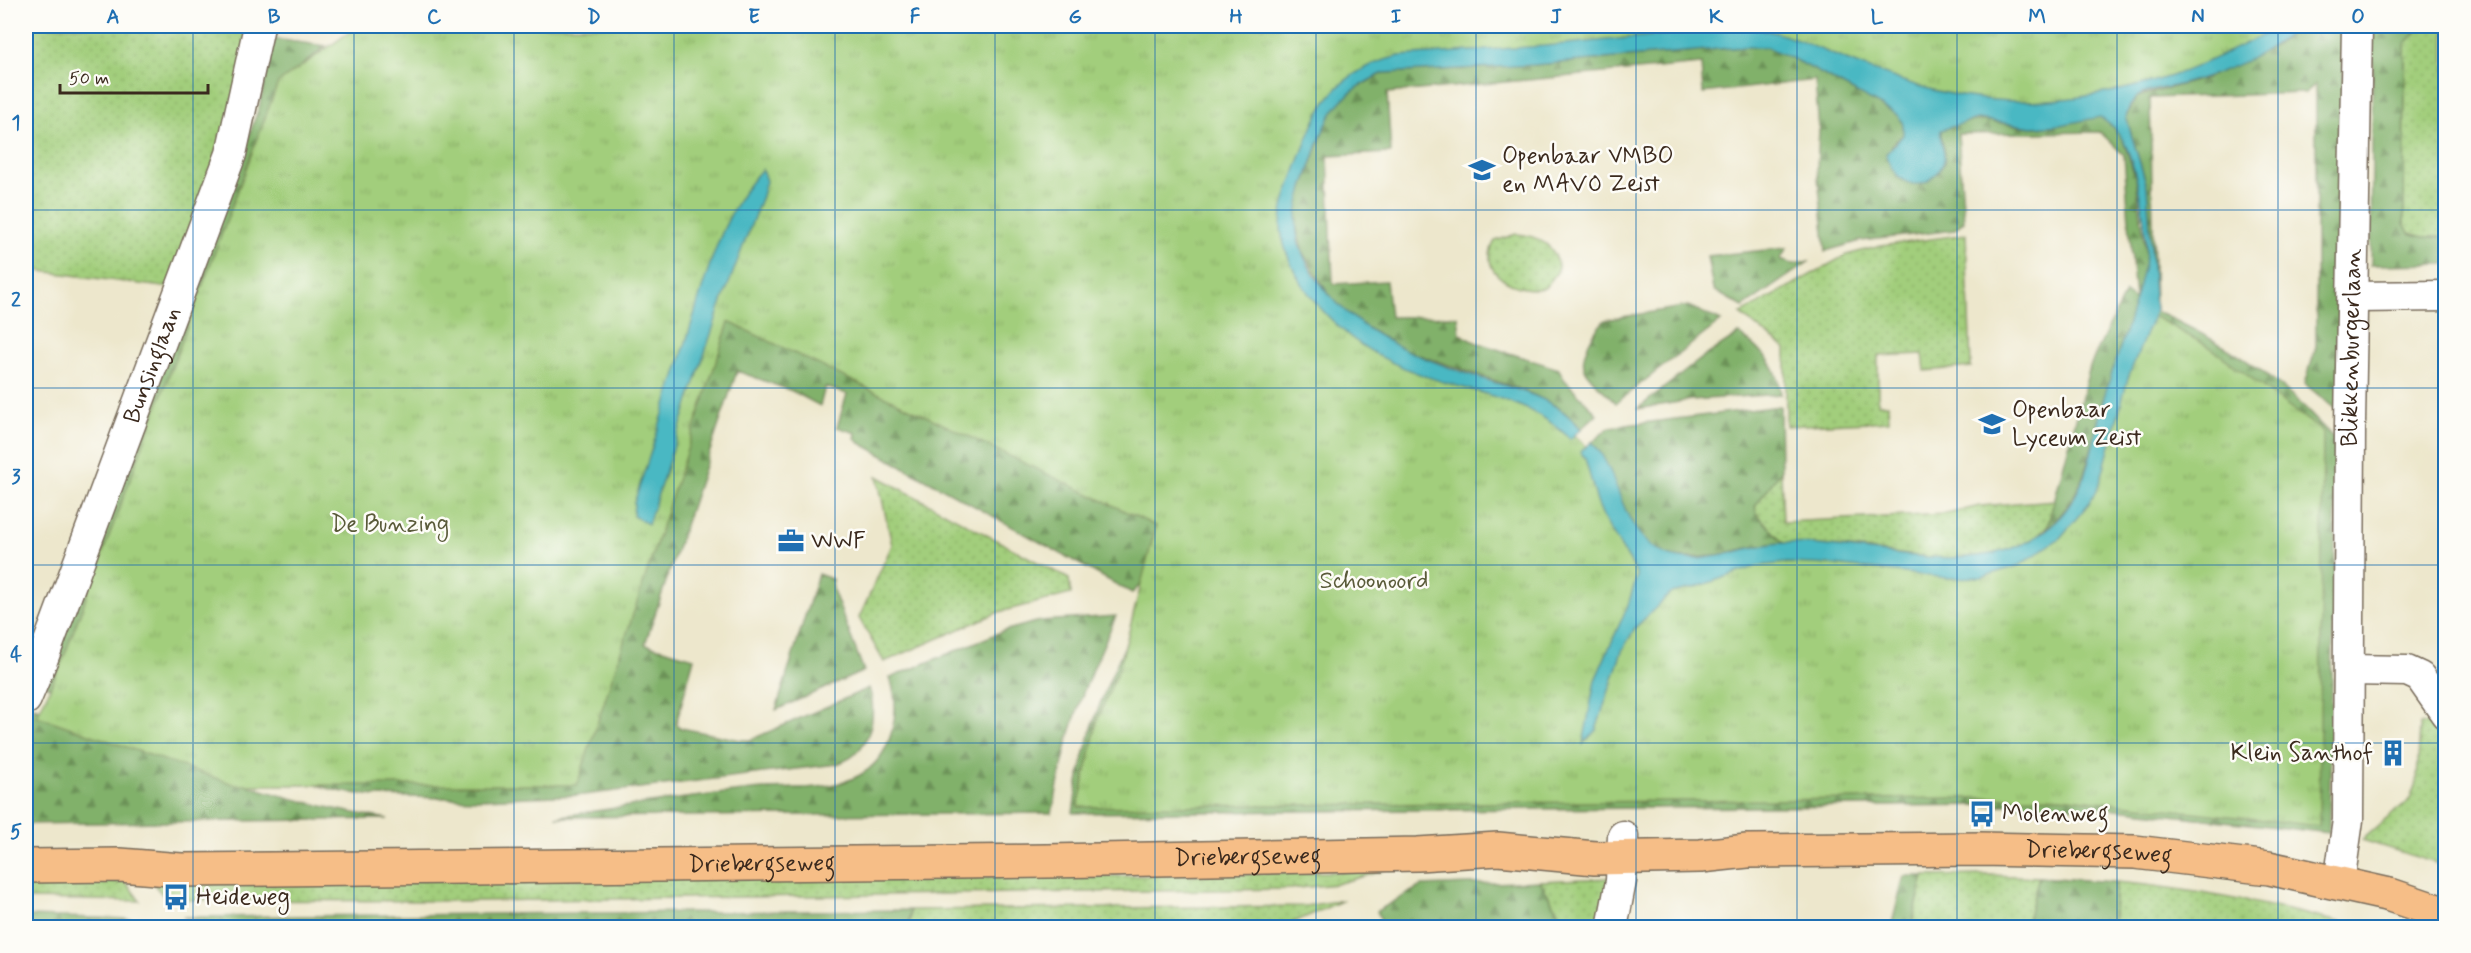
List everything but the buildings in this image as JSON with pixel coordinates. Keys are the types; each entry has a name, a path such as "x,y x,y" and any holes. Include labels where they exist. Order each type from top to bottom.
{"main road":[{"name":"Driebergseweg","path":"26,866 120,865 181,870 1011,861 1406,854 1498,849 1547,840 1623,847 1696,837 1747,851 1981,849 2135,852 2269,868 2390,895 2445,914"}],"street":[{"name":"Bunsinglaan","path":"26,699 44,658 231,154 259,26"},
{"name":"Blikkenburgerlaan","path":"2339,883 2348,820 2357,26"},
{"path":"2353,297 2445,296"},
{"path":"2350,670 2407,671 2420,677 2445,714"},
{"path":"1612,927 1623,847"}],"green space":[{"path":"26,26 255,26 246,73 170,288 26,269"},
{"name":"De Bunzing","path":"358,26 2284,26 2258,45 2113,102 1962,111 1776,41 1393,66 1352,81 1332,103 1287,212 1294,254 1327,304 1368,337 1548,409 1595,455 1638,549 1676,581 1778,556 1972,567 2043,543 2090,484 2142,310 2211,348 2323,432 2319,826 2060,797 1078,807 1098,718 1120,666 1156,526 729,322 577,785 236,785 37,716 62,662 278,83"},
{"name":"Schoonoord","path":"2298,26 2344,26 2340,413 2305,384 2316,347 2316,84 2305,93 2150,98 2155,311 2207,337 2257,368 2294,398 2337,441 2329,833 2117,809 1999,805 1073,813 1089,736 1115,667 1138,619 1633,566 1982,577 2090,502 2103,399 2091,452 2079,486 2071,501 2047,528 2090,366 2125,293 2135,300 2124,155 2100,132 1958,134 1964,221 1954,230 1861,241 1826,251 1817,168 1819,130 1815,80 1703,93 1701,64 1387,93 1391,153 1328,156 1333,284 1386,281 1390,317 1458,316 1460,334 1475,342 1559,369 1564,379 1597,414 1581,429 1573,419 1556,406 1525,391 1404,350 1349,317 1328,293 1303,253 1295,222 1297,205 1332,110 1352,90 1384,73 1534,65 1766,47 1796,60 1896,114 1903,122 1903,135 1892,144 1897,177 1914,183 1929,179 1939,171 1943,164 1945,154 1941,130 1978,121 2041,127 2101,117 2119,133 2124,143 2136,179 2146,254 2152,267 2147,186 2126,117 2137,97 2206,78 2276,45"},
{"path":"2373,26 2416,26 2416,33 2405,44 2404,223 2409,233 2423,237 2445,237 2445,264 2371,265"},
{"path":"2416,26 2445,26 2445,237 2423,237 2409,233 2404,223 2405,44 2415,33"},
{"name":"De Bunzing","path":"275,39 326,46 294,72 280,110 720,307 1170,403 1171,557 1132,593 860,443 855,439 856,433 837,427 847,394 825,387 820,406 792,391 737,371 645,644 694,658 676,724 681,728 741,740 750,740 869,688 872,714 869,732 860,748 846,760 837,764 583,795 480,799 375,796 338,791 274,773 61,695 44,684 224,206 259,107"},
{"path":"1516,234 1539,240 1546,244 1555,255 1558,271 1545,288 1523,288 1502,279 1495,272 1490,253 1495,241"},
{"path":"1966,234 1971,367 1925,371 1923,354 1878,356 1878,404 1888,404 1889,421 1786,426 1786,349 1740,314 1846,255 1881,246"},
{"path":"1787,248 1780,260 1793,264 1810,261 1743,307 1713,290 1707,256"},
{"path":"1688,306 1721,321 1616,403 1586,371 1585,351 1605,320"},
{"path":"1739,334 1768,359 1776,373 1781,394 1691,400 1637,409 1702,358"},
{"path":"1780,406 1781,471 1755,506 1757,514 1783,543 1761,545 1697,558 1677,557 1658,551 1642,538 1627,516 1604,459 1592,442 1610,427"},
{"path":"1781,471 1783,522 1946,514 1980,506 2055,500 2050,520 2044,530 2025,544 1981,557 1932,557 1783,543 1757,514 1755,505"},
{"path":"877,476 1069,579 1071,594 999,612 884,662 859,618 892,545"},
{"path":"818,574 832,579 833,590 864,671 776,710"},
{"path":"1116,616 1084,690 1068,739 1052,813 556,817 703,796 765,789 821,787 848,781 871,767 887,745 892,732 895,705 890,678 1003,631 1040,621"},
{"path":"34,707 208,773 252,787 297,800 388,819 26,824 26,729"},
{"path":"2420,724 2440,724 2446,730 2445,866 2362,840 2410,799 2417,780"},
{"path":"1383,871 1336,884 1290,889 479,901 167,900 151,881 1127,876"},
{"path":"1904,876 1924,876 1911,927 1891,927"},
{"path":"1924,876 2039,877 2025,927 1911,928"},
{"path":"2039,877 2116,882 2113,927 2025,927"},
{"path":"1610,878 1605,927 1567,927 1540,881"},
{"path":"26,881 125,881 140,901 26,899"},
{"path":"1540,881 1567,927 1384,927 1377,911 1421,886"},
{"path":"2116,882 2178,889 2239,900 2359,927 2113,928"},
{"path":"1344,900 1283,927 910,927 910,910 1305,906"},
{"path":"910,910 909,928 235,928 183,917"},
{"path":"26,916 131,919 157,927 26,927"}],"water":[{"path":"2273,26 2298,26 2258,55 2229,69 2153,90 2142,94 2131,103 2126,117 2147,186 2155,311 2128,378 2100,483 2090,502 2060,538 2020,565 1982,577 1947,578 1834,565 1787,563 1757,566 1694,588 1671,593 1635,628 1622,651 1596,730 1583,744 1595,680 1628,605 1637,576 1606,523 1597,502 1585,458 1580,452 1592,442 1608,467 1625,510 1641,535 1652,546 1667,555 1683,559 1700,559 1768,544 1785,543 1815,544 1910,556 1942,558 1974,556 2003,551 2031,540 2061,515 2075,496 2085,472 2104,397 2132,310 2145,258 2144,224 2139,190 2124,143 2116,131 2100,117 2061,125 2032,127 1977,119 1941,130 1944,157 1942,166 1927,182 1910,183 1895,173 1886,154 1903,135 1903,122 1896,114 1796,60 1766,47 1534,65 1384,73 1366,82 1341,102 1332,113 1302,190 1297,232 1299,245 1312,272 1339,305 1378,335 1444,365 1540,398 1562,411 1581,429 1570,439 1533,412 1490,395 1412,371 1380,356 1351,338 1320,308 1303,286 1290,262 1282,236 1282,212 1289,189 1310,132 1328,98 1356,73 1375,63 1399,56 1544,46 1745,27 1781,34 1903,81 1936,91 1970,97 2037,101 2105,93 2171,76 2263,35"},
{"path":"762,169 766,181 762,196 720,307 648,524 633,516 634,503 707,273 724,228 735,207 747,187"}],"place":[{"name":"Openbaar VMBO en MAVO Zeist","path":"1482,170"},
{"name":"Openbaar Lyceum Zeist","path":"1992,424"},
{"name":"WWF","path":"791,541"},
{"name":"Klein Santhof","path":"2393,753"},
{"name":"Molenweg","path":"1982,814"},
{"name":"Heideweg","path":"176,897"}]}
